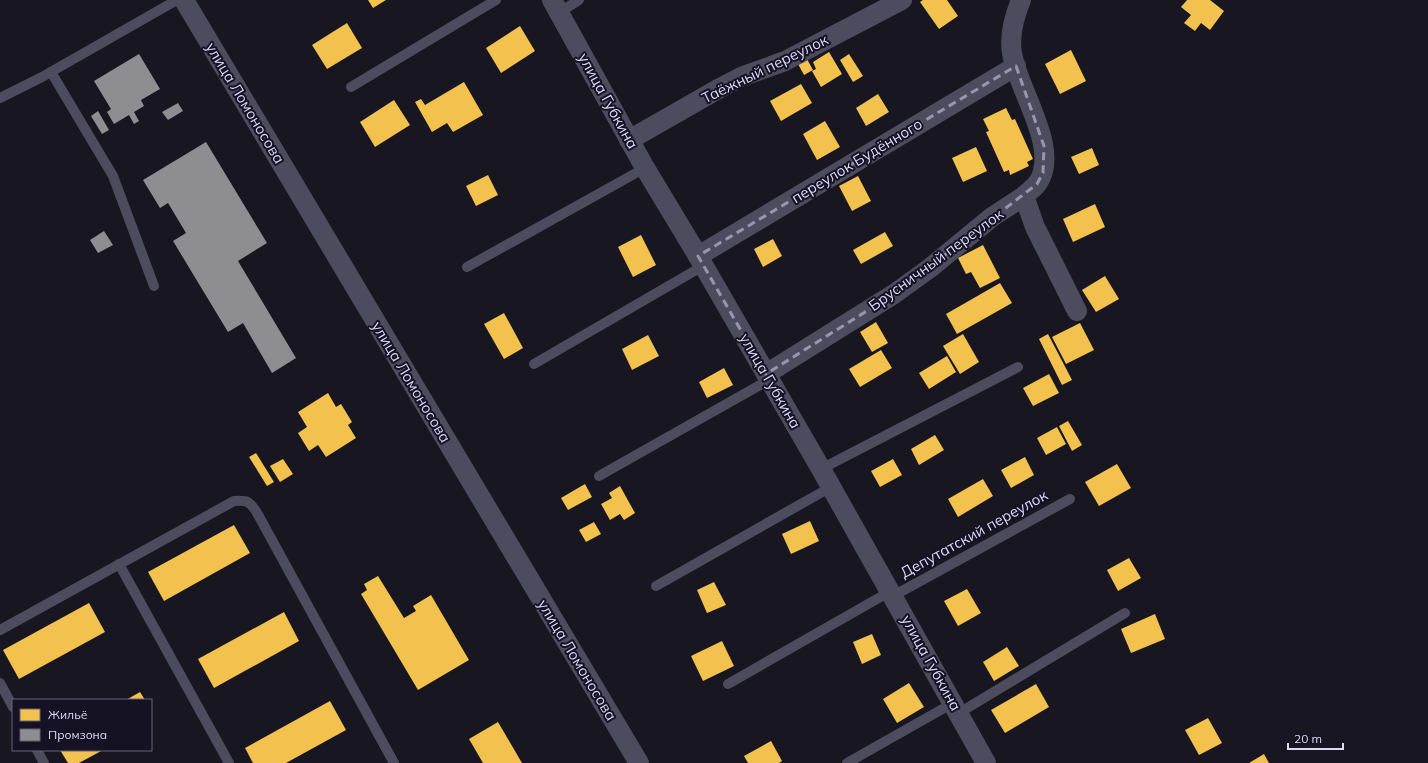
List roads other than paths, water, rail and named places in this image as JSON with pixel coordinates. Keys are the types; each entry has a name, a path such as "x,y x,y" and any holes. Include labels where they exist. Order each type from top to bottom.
{"street":[{"name":"улица Ломоносова","path":"184,0 639,763"},
{"name":"Таёжный переулок","path":"630,140 741,77 785,61 902,0"},
{"name":"Брусничный переулок","path":"767,377 894,294 930,268 992,217 1024,196 1037,184 1043,173 1045,158 1044,146 1012,54 1011,37 1015,14 1021,0"},
{"name":"улица Губкина","path":"556,6 645,168 821,469 986,763"},
{"name":"переулок Будённого","path":"700,260 1016,66"},
{"path":"1024,196 1034,227 1077,311"}],"lane":[{"path":"0,98 51,72 177,0"},
{"path":"351,87 496,0"},
{"path":"556,6 579,0"},
{"path":"51,72 113,176 154,286"},
{"path":"467,267 645,168"},
{"name":"переулок Будённого","path":"534,364 700,260"},
{"path":"821,469 1018,367"},
{"name":"Брусничный переулок","path":"599,476 767,377"},
{"path":"656,586 831,487"},
{"name":"Депутатский переулок","path":"728,684 1070,499"},
{"path":"0,630 234,501 242,500 250,503 260,518 394,763"},
{"path":"119,564 229,763"},
{"path":"847,763 956,708 1125,613"},
{"path":"0,683 12,705"},
{"path":"38,751 44,763"}]}
